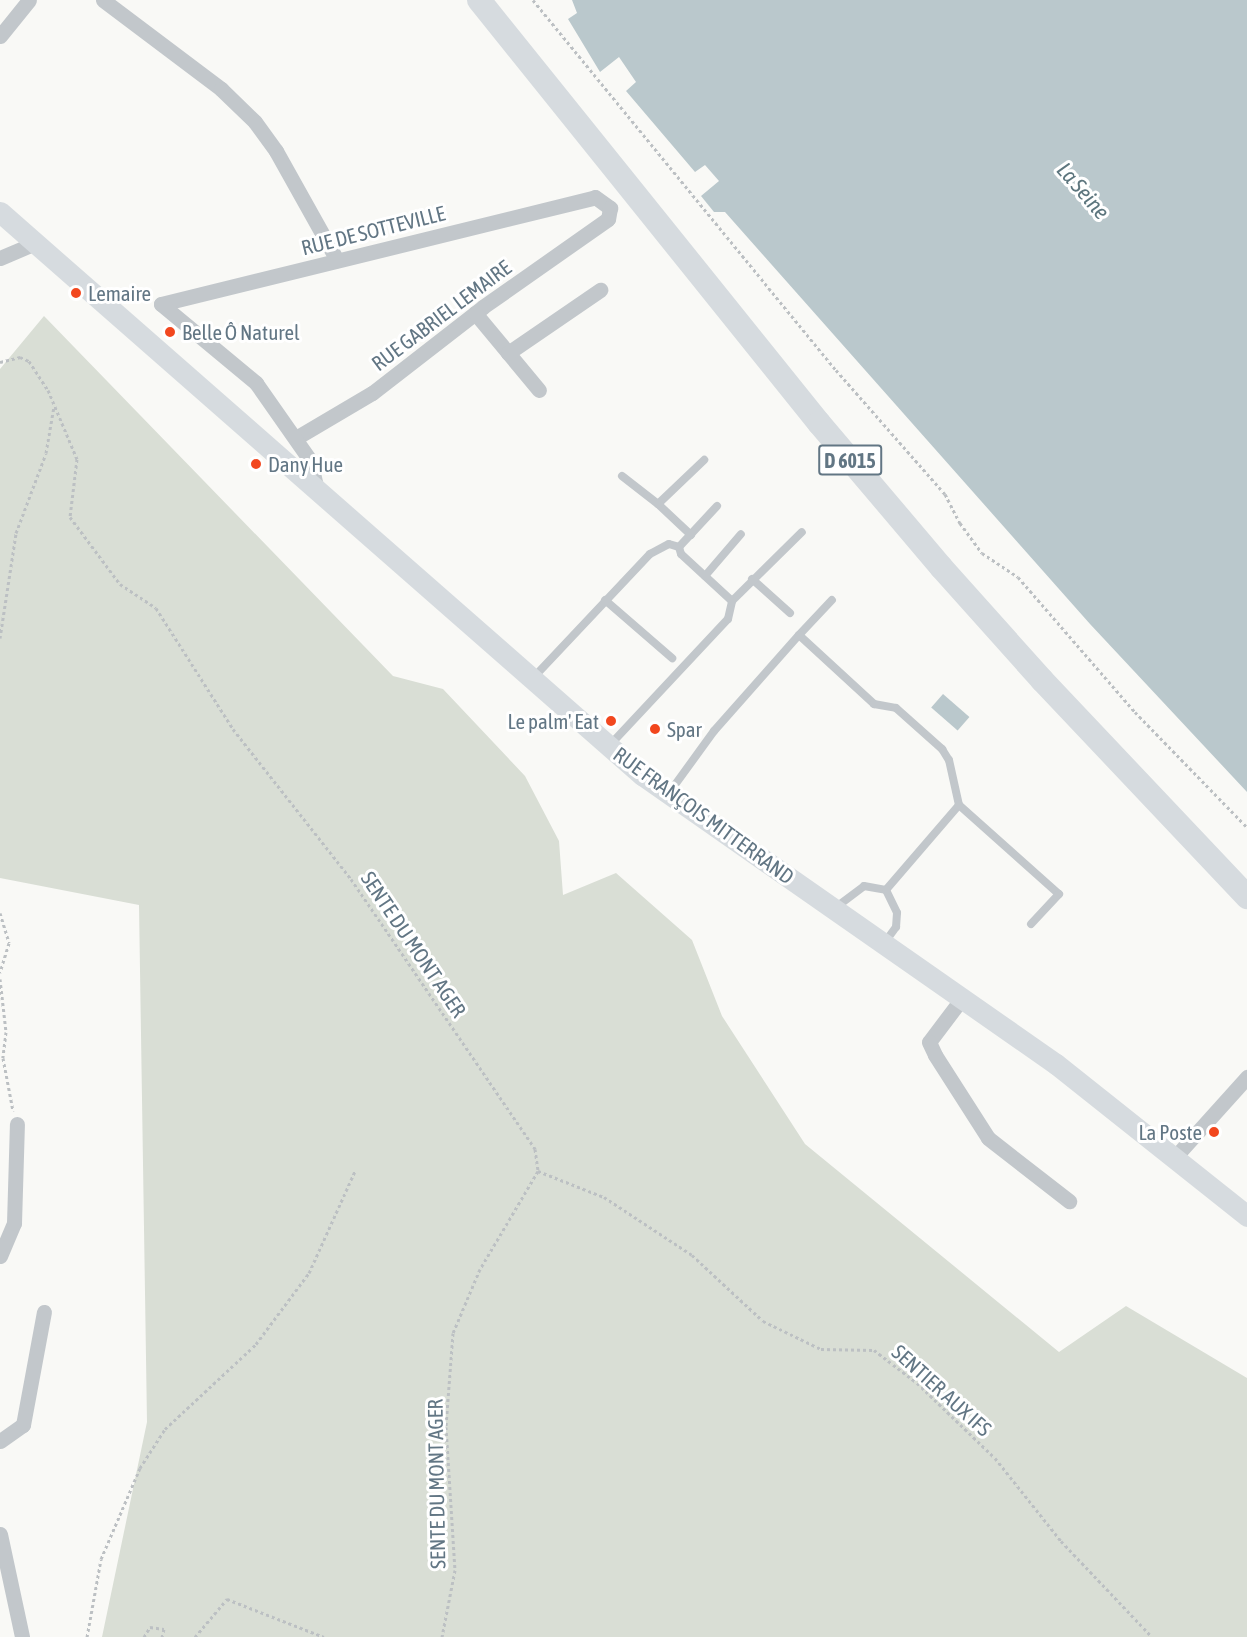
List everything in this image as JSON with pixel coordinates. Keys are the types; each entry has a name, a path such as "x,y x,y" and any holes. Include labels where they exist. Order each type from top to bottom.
{"main road":[{"name":"D 6015","path":"479,0 819,423 941,567 1042,680 1247,897"}],"street":[{"path":"0,36 29,0"},
{"path":"103,0 221,89 255,122 276,151 337,260"},
{"name":"RUE DE SOTTEVILLE","path":"296,438 256,383 161,304 595,197"},
{"name":"RUE GABRIEL LEMAIRE","path":"296,438 372,393 475,313 608,219 610,208 595,197"},
{"name":"RUE FRANÇOIS MITTERRAND","path":"0,212 608,747 668,794 963,997 1175,1157 1247,1216"},
{"path":"0,258 35,243"},
{"path":"508,353 600,290"},
{"path":"475,313 539,390"},
{"path":"296,438 316,474 317,490"},
{"path":"963,997 929,1042 935,1055 988,1138 1069,1201"},
{"path":"1175,1157 1247,1077"},
{"path":"0,1256 14,1223 17,1124"},
{"path":"0,1441 23,1425 44,1312"},
{"path":"0,1534 22,1637"}],"lane":[{"path":"658,504 704,460"},
{"path":"622,476 658,504 691,535"},
{"path":"680,547 717,506"},
{"path":"608,747 728,619 732,602 752,579 802,532"},
{"path":"705,576 741,534"},
{"path":"532,680 605,600 661,546 680,547"},
{"path":"680,547 681,554 732,602"},
{"path":"752,579 790,614"},
{"path":"605,600 672,658"},
{"path":"668,794 714,731 832,600"},
{"path":"799,635 874,704 896,708 942,749 949,760 959,805 1059,894 1032,924"},
{"path":"886,890 959,805"},
{"path":"835,908 864,886 886,890"},
{"path":"885,942 896,927 897,912 886,890"}],"path":[{"path":"533,0 836,370 945,494 978,548 1018,577 1135,712 1247,827"},
{"name":"SENTE DU MONT AGER","path":"0,362 20,357 29,361 54,404 77,459 70,517 120,584 156,608 233,729 351,879 536,1149 538,1171 480,1269 453,1333 446,1427 455,1570 442,1637"},
{"path":"0,638 16,533 46,453 54,404"},
{"path":"0,913 9,943 0,973"},
{"path":"0,979 6,1032 3,1058 17,1124"},
{"path":"87,1637 101,1559 140,1468 165,1429 256,1344 309,1273 355,1171"},
{"name":"SENTIER AUX IFS","path":"538,1171 604,1197 692,1255 763,1321 821,1349 874,1350 917,1383 995,1458 1060,1541 1152,1637"},
{"path":"195,1637 227,1599 324,1637"},
{"path":"144,1637 150,1628 164,1629 162,1637"}],"shaded area":[{"path":"44,316 393,676 443,689 525,776 559,841 563,895 616,873 692,940 722,1016 805,1144 1059,1352 1126,1306 1247,1378 1247,1637 102,1637 147,1422 139,905 0,878 0,369"}],"water":[{"name":"La Seine","path":"572,0 1247,0 1247,792 1090,624 725,212 714,212 701,196 719,181 705,165 695,172 626,91 636,82 619,57 600,72 568,19 577,13"},
{"path":"943,694 969,717 958,731 931,708"}],"place":[{"name":"Lemaire","path":"76,293"},
{"name":"Belle Ô Naturel","path":"170,332"},
{"name":"Dany Hue","path":"256,464"},
{"name":"Le palm' Eat","path":"611,721"},
{"name":"Spar","path":"655,729"},
{"name":"La Poste","path":"1214,1132"}]}
